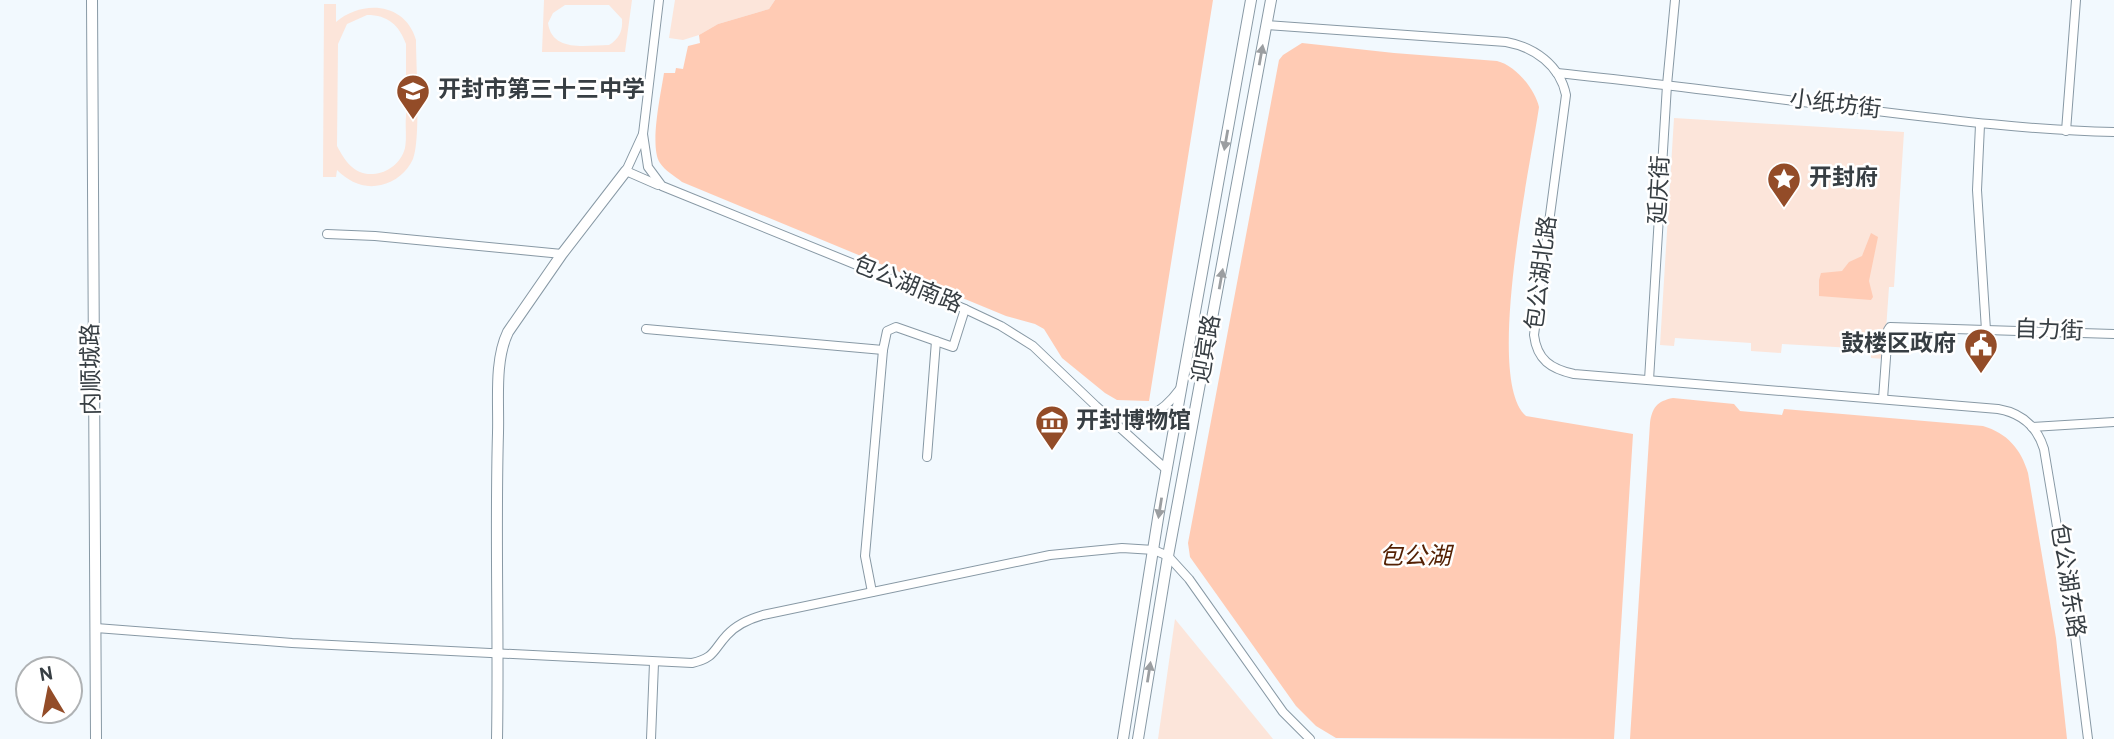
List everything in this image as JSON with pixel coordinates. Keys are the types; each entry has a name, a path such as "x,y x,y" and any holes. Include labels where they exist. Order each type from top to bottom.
{"main road":[{"name":"内顺城路","path":"92,0 96,739"},
{"name":"迎宾路","path":"1123,739 1167,470 1251,0"},
{"name":"迎宾路","path":"1138,739 1168,556 1271,0"},
{"path":"497,739 496,494 499,375 503,345 508,332 562,254 626,171"}],"street":[{"path":"659,0 643,134 648,167 662,186"},
{"name":"延庆街","path":"1649,380 1667,85 1675,0"},
{"path":"2066,131 2076,0"},
{"path":"1267,24 1506,41 1537,53 1557,73"},
{"name":"小纸坊街","path":"1557,73 1980,125 2114,132"},
{"name":"包公湖北路","path":"1557,73 1566,95 1535,326 1536,347 1545,362 1561,371 1998,409 2017,414 2032,428"},
{"path":"1980,125 1977,190 1986,330"},
{"path":"626,171 643,134"},
{"name":"包公湖南路","path":"626,171 1001,326 1033,346 1167,470"},
{"path":"327,234 562,254"},
{"path":"872,592 865,556 883,350 887,331 896,327 953,347 965,309"},
{"name":"自力街","path":"1883,399 1890,327 2114,334"},
{"path":"646,329 883,350"},
{"path":"927,457 936,341"},
{"path":"1107,416 1130,419 1151,415 1168,405 1182,386"},
{"path":"2032,428 2114,422"},
{"name":"包公湖东路","path":"2032,428 2044,449 2074,628 2088,739"},
{"path":"96,628 292,643 683,664 703,661 712,655 727,635 749,619 1050,555 1122,548 1154,550 1168,556 1189,579 1283,712 1310,739"},
{"path":"652,739 654,663"}],"shaded area":[{"path":"544,0 632,0 625,52 542,52","holes":["565,5 609,5 622,19 620,34 609,45 572,45 563,43 551,33 548,23 553,13"]},
{"path":"675,0 775,0 769,9 718,24 699,35 683,40 669,38"},
{"path":"324,4 336,4 336,22 358,10 382,8 393,12 403,18 416,40 417,120 413,159 400,176 381,185 357,184 337,170 336,177 323,177","holes":["367,15 392,22 406,44 405,148 397,163 384,172 373,174 355,170 337,146 338,44 347,24"]},
{"name":"开封府","path":"1674,118 1904,132 1894,287 1889,287 1884,359 1871,358 1871,349 1782,344 1781,353 1751,351 1751,343 1675,338 1674,346 1660,345"},
{"path":"1175,619 1273,739 1158,739"}],"water":[{"path":"775,0 1213,0 1149,401 1117,400 1105,393 1062,358 1044,329 1035,324 1006,316 682,182 662,166 657,155 656,133 664,73 675,73 676,68 683,69 688,46 700,43 699,35 718,24 769,9"},
{"name":"包公湖","path":"1302,43 1497,61 1511,67 1529,86 1537,100 1539,107 1514,269 1509,360 1514,395 1526,416 1633,434 1614,739 1336,738 1316,726 1296,706 1190,557 1188,543 1279,60"},
{"path":"1871,233 1878,237 1869,281 1873,297 1871,300 1819,296 1821,273 1842,271 1849,262 1862,256"},
{"path":"1673,398 1734,404 1740,411 1782,415 1784,409 1983,426 2012,443 2028,473 2056,638 2067,739 1630,739 1650,423 1656,406"}],"place":[{"name":"开封市第三十三中学","path":"413,121"},
{"name":"开封府","path":"1784,209"},
{"name":"鼓楼区政府","path":"1981,375"},
{"name":"开封博物馆","path":"1052,452"}]}
